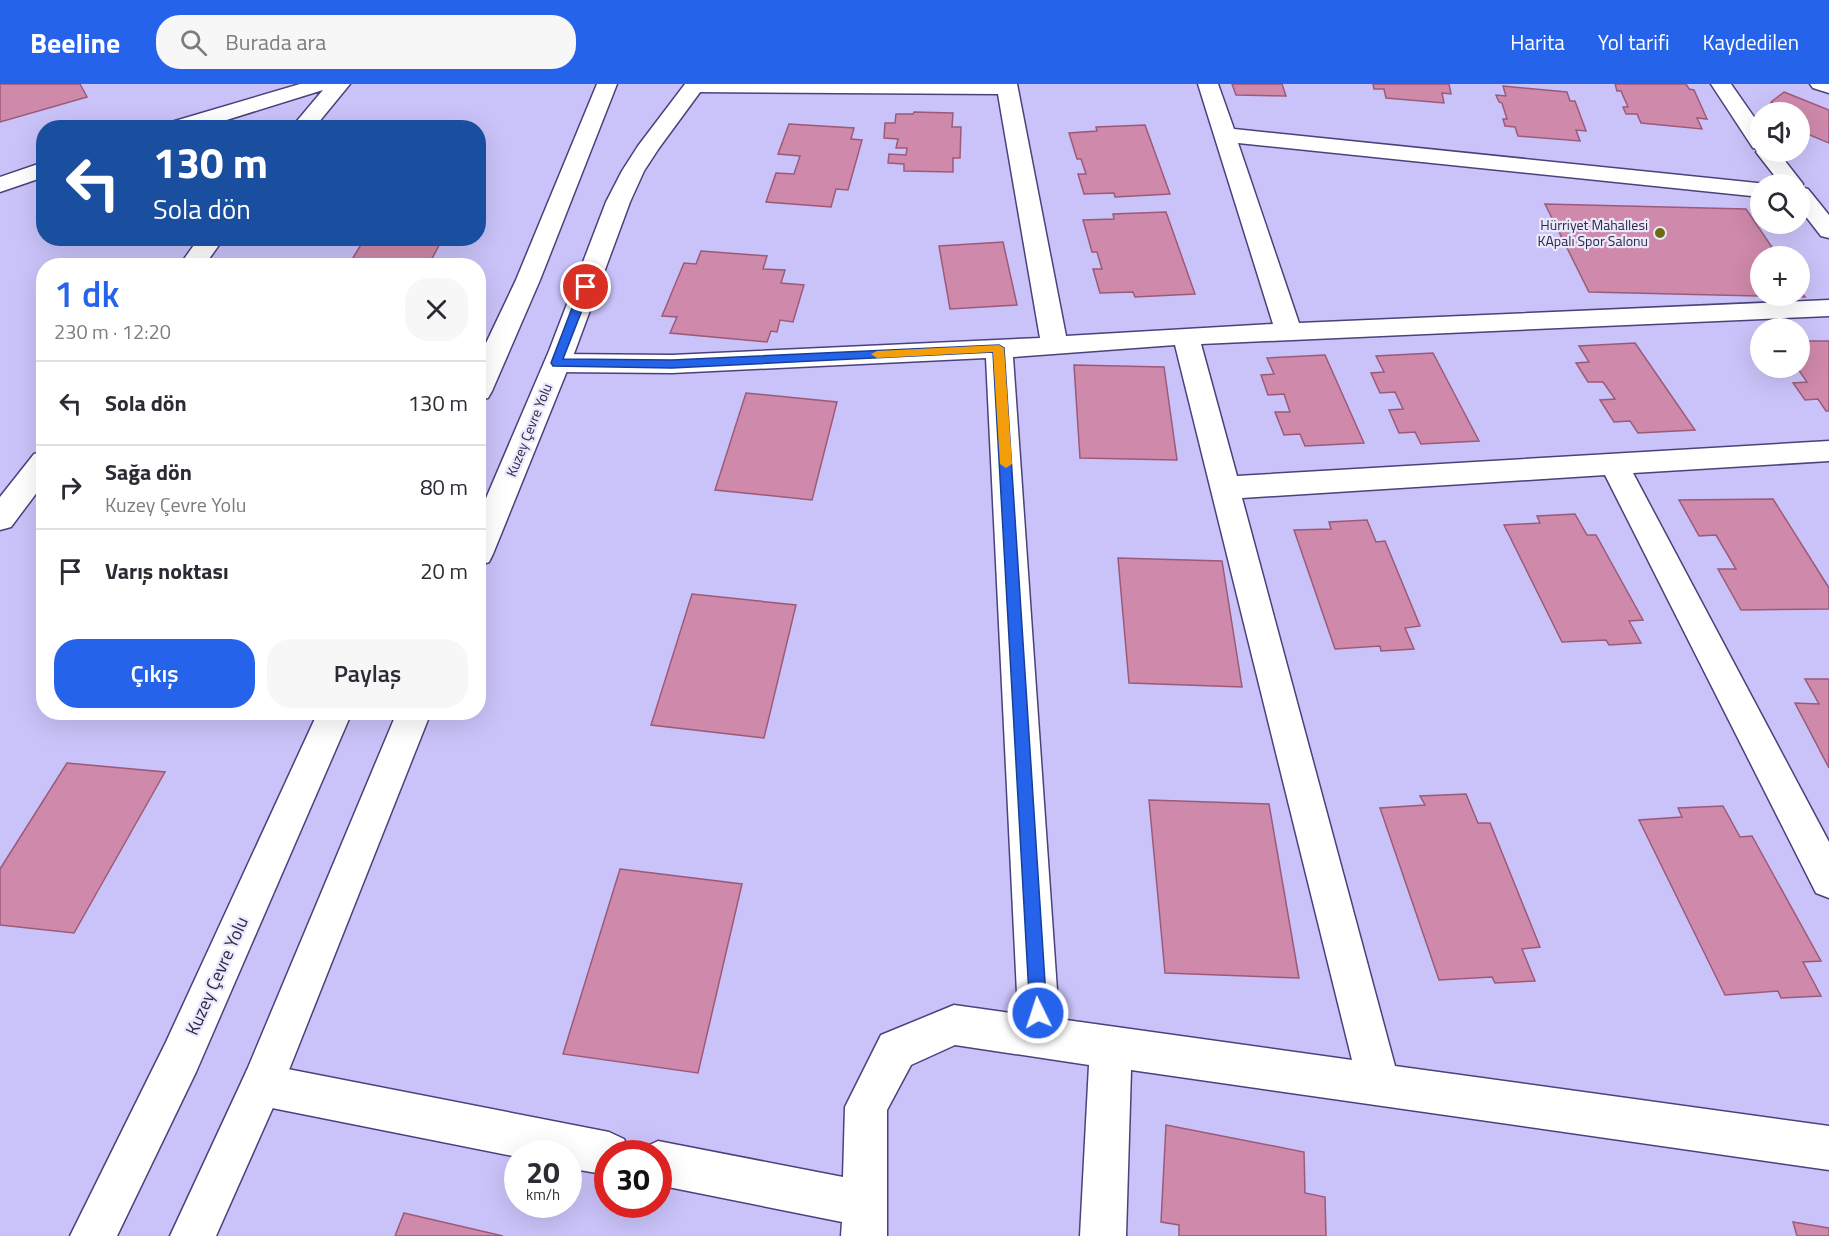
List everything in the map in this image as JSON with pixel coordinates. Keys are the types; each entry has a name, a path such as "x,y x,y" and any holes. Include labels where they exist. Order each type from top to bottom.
{"street":[{"path":"203,120 322,84"},
{"path":"309,120 340,84"},
{"path":"486,373 528,280 608,84"},
{"path":"1208,84 1289,332"},
{"path":"1720,84 1750,127"},
{"path":"1820,84 1829,87"},
{"path":"695,85 1007,86 1055,346"},
{"name":"Kuzey Çevre Yolu","path":"486,534 618,202 633,171 695,85"},
{"path":"1224,135 1750,189"},
{"path":"1775,162 1784,174"},
{"path":"0,185 36,172"},
{"path":"1810,207 1829,231"},
{"path":"556,363 672,364 1055,346 1186,336 1829,308"},
{"path":"1186,336 1379,1084"},
{"path":"999,348 1040,1037"},
{"path":"1224,488 1829,452"},
{"path":"1614,465 1829,880"},
{"path":"0,519 36,472"},
{"name":"Kuzey Çevre Yolu","path":"93,1236 118,1190 181,1057 331,720"},
{"path":"193,1236 262,1085 411,720"},
{"path":"672,1167 864,1220 866,1107 896,1050 954,1025 1829,1148"},
{"path":"1103,1236 1111,1047"},
{"path":"262,1085 594,1151"}],"building":[{"path":"0,84 80,84 87,97 0,122"},
{"path":"1232,84 1282,84 1286,96 1236,95"},
{"path":"1373,84 1449,84 1451,94 1442,93 1444,103 1386,98 1384,89 1374,89"},
{"path":"1615,84 1686,84 1689,89 1694,90 1707,119 1697,118 1702,129 1641,123 1637,114 1626,114 1623,107 1628,107"},
{"path":"1503,86 1567,92 1570,101 1575,101 1586,131 1576,130 1580,141 1518,136 1515,127 1505,126 1503,119 1507,119 1502,103 1496,95 1506,96"},
{"path":"1784,92 1809,102 1771,102"},
{"path":"1810,102 1829,110 1829,143 1810,135"},
{"path":"914,112 953,113 952,127 961,127 960,158 953,158 953,172 904,171 904,164 888,163 889,154 906,155 907,148 896,148 898,139 884,138 885,123 895,123 896,114 913,114"},
{"path":"789,124 854,128 851,139 862,140 848,190 836,189 831,207 766,202 776,173 794,174 800,156 778,154"},
{"path":"1145,125 1170,194 1115,197 1114,193 1084,194 1078,174 1086,174 1081,159 1077,159 1069,133 1097,131 1096,127"},
{"name":"Hürriyet Mahallesi KApalı Spor Salonu","path":"1545,204 1746,209 1750,215 1750,234 1763,234 1771,246 1750,246 1750,296 1589,292"},
{"path":"1166,212 1195,294 1135,297 1133,292 1100,293 1093,269 1102,269 1097,252 1092,252 1083,220 1114,219 1113,214"},
{"path":"1003,242 1017,305 950,309 939,246"},
{"path":"360,246 439,246 432,258 353,258"},
{"path":"701,251 767,256 763,269 785,270 781,283 804,285 793,322 780,320 777,332 771,331 767,342 670,333 677,317 662,316 684,263 696,264"},
{"path":"1810,341 1829,341 1829,411 1826,411 1818,399 1805,400 1793,383 1807,382 1804,378 1810,378"},
{"path":"1635,343 1695,430 1638,433 1630,421 1614,422 1600,400 1615,399 1603,382 1588,382 1576,363 1589,362 1579,346"},
{"path":"1433,353 1479,441 1421,444 1415,432 1399,433 1389,410 1403,409 1395,392 1380,393 1371,373 1384,372 1376,356"},
{"path":"1325,355 1364,443 1305,446 1300,434 1284,435 1275,412 1290,412 1284,394 1268,395 1261,375 1274,374 1267,358"},
{"path":"1074,365 1164,367 1177,460 1080,458"},
{"path":"746,393 837,402 812,500 715,490"},
{"path":"1773,499 1829,588 1829,609 1741,610 1718,569 1736,569 1716,535 1699,536 1679,500"},
{"path":"1575,514 1587,535 1596,535 1643,620 1629,621 1641,643 1609,645 1606,640 1562,642 1504,525 1540,523 1537,516"},
{"path":"1367,520 1376,542 1385,541 1420,626 1405,628 1414,649 1381,651 1380,646 1335,649 1294,530 1331,529 1329,522"},
{"path":"1118,558 1222,561 1242,687 1129,683"},
{"path":"692,594 796,605 764,738 651,725"},
{"path":"1805,679 1829,679 1829,768 1795,703 1819,704"},
{"path":"67,763 165,772 74,933 0,925 0,869"},
{"path":"1466,794 1478,823 1490,823 1540,947 1522,949 1535,981 1495,983 1492,977 1439,980 1380,808 1425,805 1420,796"},
{"path":"1149,800 1269,804 1299,978 1165,973"},
{"path":"1723,806 1740,837 1752,836 1821,961 1803,962 1821,996 1781,998 1778,991 1725,995 1639,820 1682,817 1678,808"},
{"path":"620,869 742,884 698,1073 563,1054"},
{"path":"1166,1125 1304,1152 1305,1193 1325,1197 1326,1236 1179,1236 1179,1225 1161,1222"},
{"path":"404,1213 503,1236 395,1236"},
{"path":"1793,1222 1829,1228 1829,1236 1797,1236"}],"slow traffic":[{"path":"877,354 999,348 1006,464"}],"place":[{"name":"Hürriyet Mahallesi KApalı Spor Salonu","path":"1660,233"}],"route":[{"path":"586,287 556,363 672,364 999,348 1038,1013"}]}
